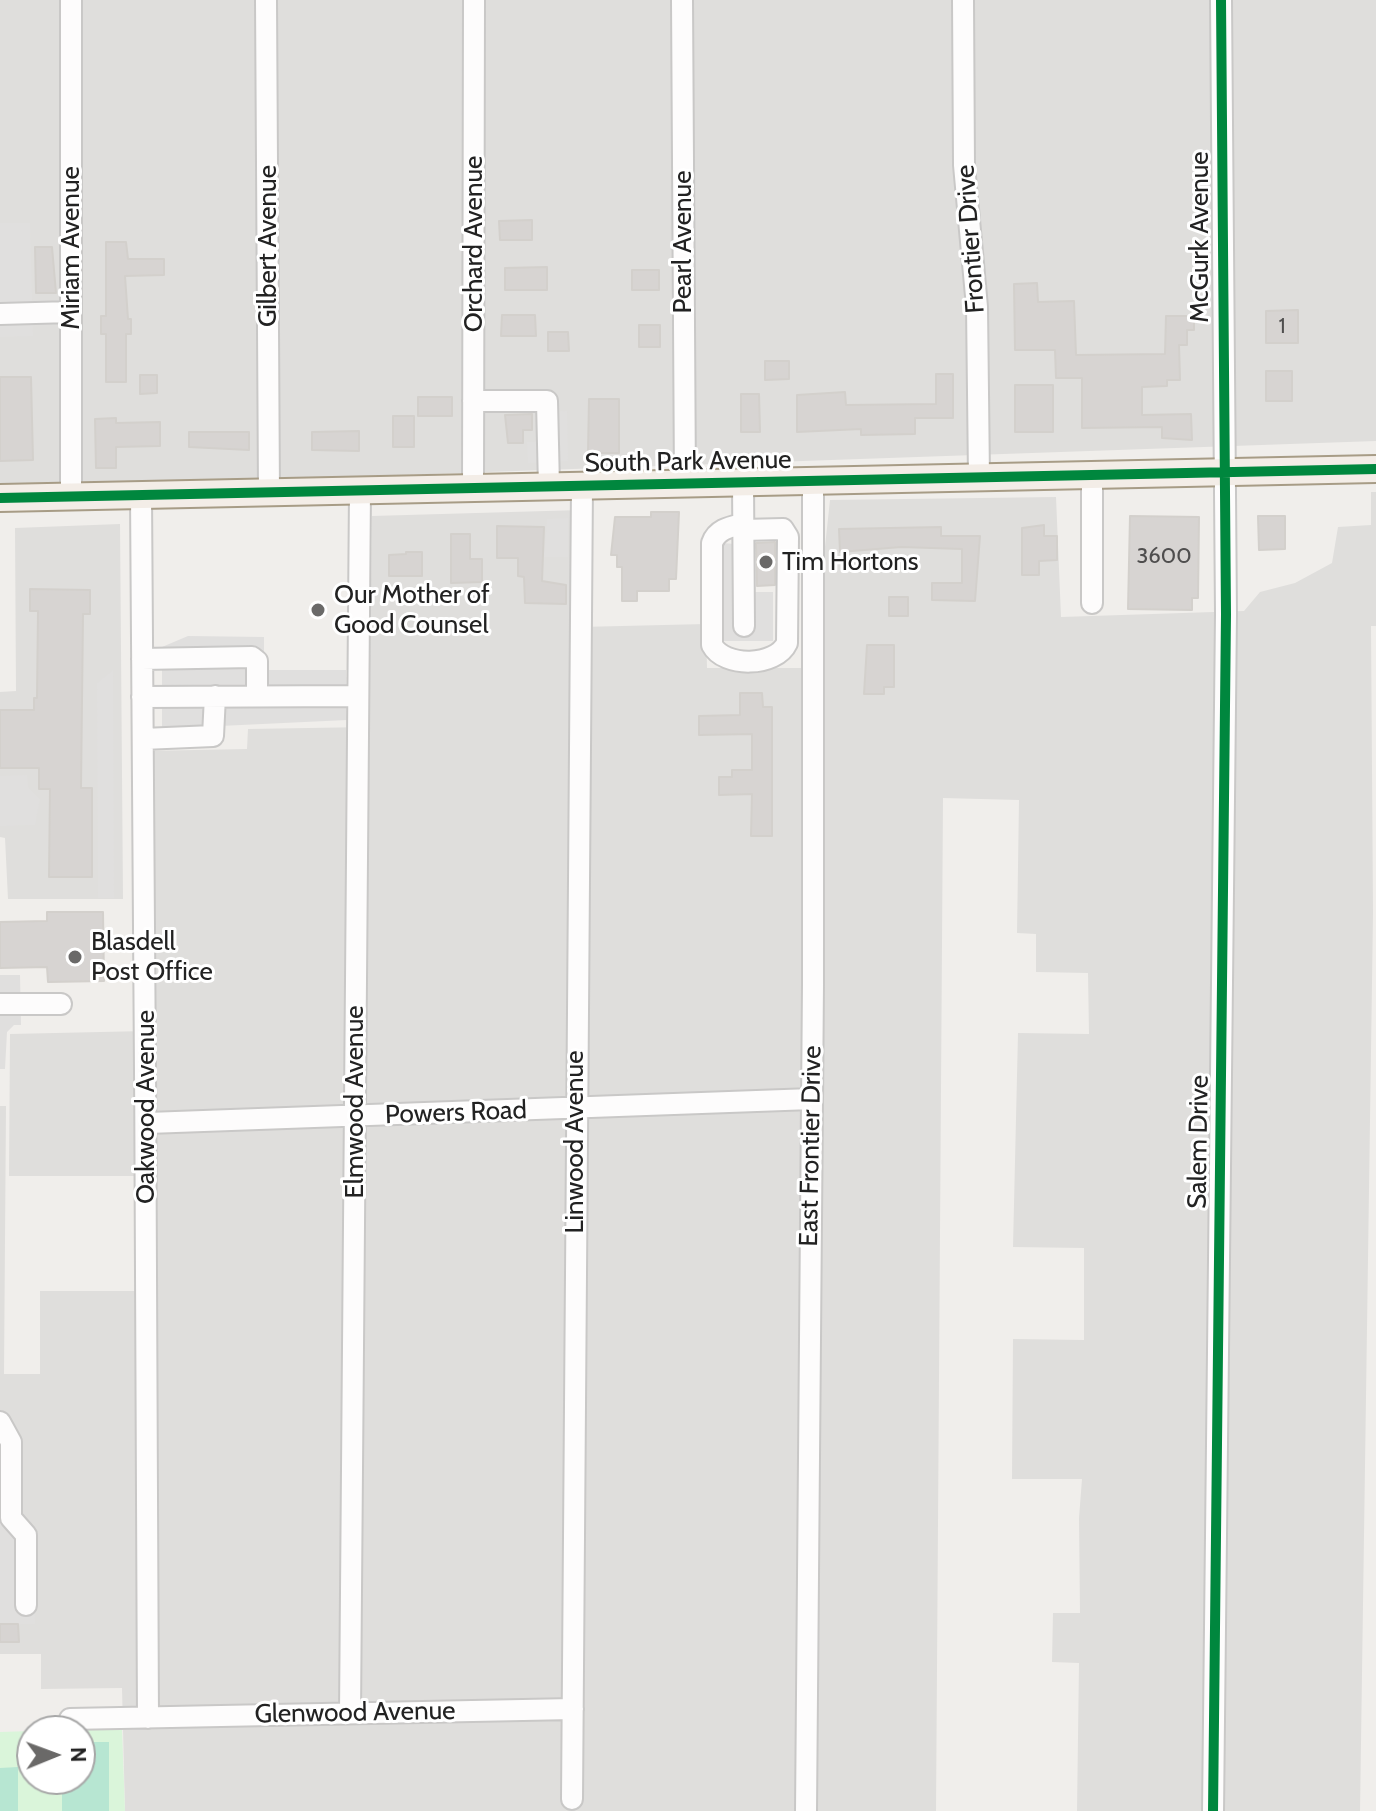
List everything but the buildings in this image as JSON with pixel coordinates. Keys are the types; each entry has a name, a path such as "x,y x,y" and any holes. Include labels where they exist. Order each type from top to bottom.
{"main road":[{"name":"South Park Avenue","path":"0,498 1376,469"}],"street":[{"name":"Miriam Avenue","path":"71,0 71,496"},
{"name":"Gilbert Avenue","path":"266,0 269,492"},
{"name":"Orchard Avenue","path":"473,488 474,0"},
{"name":"Pearl Avenue","path":"682,0 685,484"},
{"name":"Frontier Drive","path":"963,0 964,165 977,307 979,478"},
{"name":"McGurk Avenue","path":"1221,0 1223,473"},
{"path":"0,314 71,312"},
{"path":"473,401 547,401 549,487"},
{"name":"Salem Drive","path":"1213,1811 1226,654 1223,473"},
{"path":"1092,476 1092,603"},
{"name":"East Frontier Drive","path":"806,1811 813,481"},
{"path":"743,483 744,626"},
{"name":"Linwood Avenue","path":"572,1799 582,486"},
{"name":"Elmwood Avenue","path":"350,1713 360,491"},
{"name":"Oakwood Avenue","path":"141,495 148,1123 142,1718"},
{"path":"743,527 783,529 788,537 787,643 782,653 772,659 726,659 718,655 712,645 712,543 715,536 726,529 743,527"},
{"path":"142,659 252,657 257,661 257,696"},
{"path":"143,739 213,736 215,696"},
{"path":"142,697 358,696"},
{"path":"1,1007 61,1004"},
{"name":"Powers Road","path":"148,1123 575,1110 812,1099"},
{"path":"0,1422 11,1442 11,1518 26,1535 26,1605"},
{"name":"Glenwood Avenue","path":"96,1719 573,1709"}],"shaded area":[{"path":"0,0 1376,0 1376,441 0,489"},
{"path":"0,223 30,223 33,336 0,337"},
{"path":"567,411 568,461 528,463 527,442 538,442 538,412"},
{"path":"1371,492 1376,492 1376,626 1371,626 1373,913 1360,1811 1077,1811 1079,1663 1052,1662 1053,1613 1080,1613 1079,1518 1082,1479 1012,1479 1013,1339 1084,1340 1084,1248 1013,1247 1018,1033 1089,1034 1088,973 1036,972 1036,934 1017,933 1019,800 943,798 936,1811 125,1811 122,1688 41,1689 41,1654 0,1654 0,1106 6,1106 4,1374 40,1374 40,1291 144,1291 146,1176 9,1176 10,1034 146,1031 143,751 247,749 248,729 369,727 372,516 581,510 580,627 706,624 707,668 812,668 830,500 1056,497 1061,617 1244,611 1260,592 1295,583 1332,563 1338,527 1371,525"},
{"path":"568,518 568,557 544,557 547,519"},
{"path":"120,524 123,899 8,899 5,838 0,837 0,692 16,691 15,528"},
{"path":"721,543 750,545 750,592 773,592 773,641 719,641"},
{"path":"188,636 264,637 264,670 346,670 347,720 220,726 220,746 162,747 162,647"},
{"path":"113,670 114,898 98,898 97,683"},
{"path":"27,775 28,787 40,799 35,825 0,826 0,776"},
{"path":"0,975 20,975 21,1025 14,1025 7,1032 5,1069 0,1069"},
{"path":"0,1444 20,1444 20,1511 33,1530 35,1624 0,1624"}],"green space":[{"path":"122,1729 125,1811 0,1811 0,1732 16,1732 16,1795 96,1795 96,1730"},
{"path":"96,1742 109,1742 109,1811 62,1811 62,1795 96,1795"},
{"path":"16,1767 18,1811 0,1811 0,1768"}],"cycle path":[{"path":"1213,1811 1226,614 1221,0"},
{"path":"0,498 1376,469"}],"place":[{"name":"Tim Hortons","path":"766,562"},
{"name":"Our Mother of Good Counsel","path":"318,610"},
{"name":"Blasdell Post Office","path":"75,957"}]}
